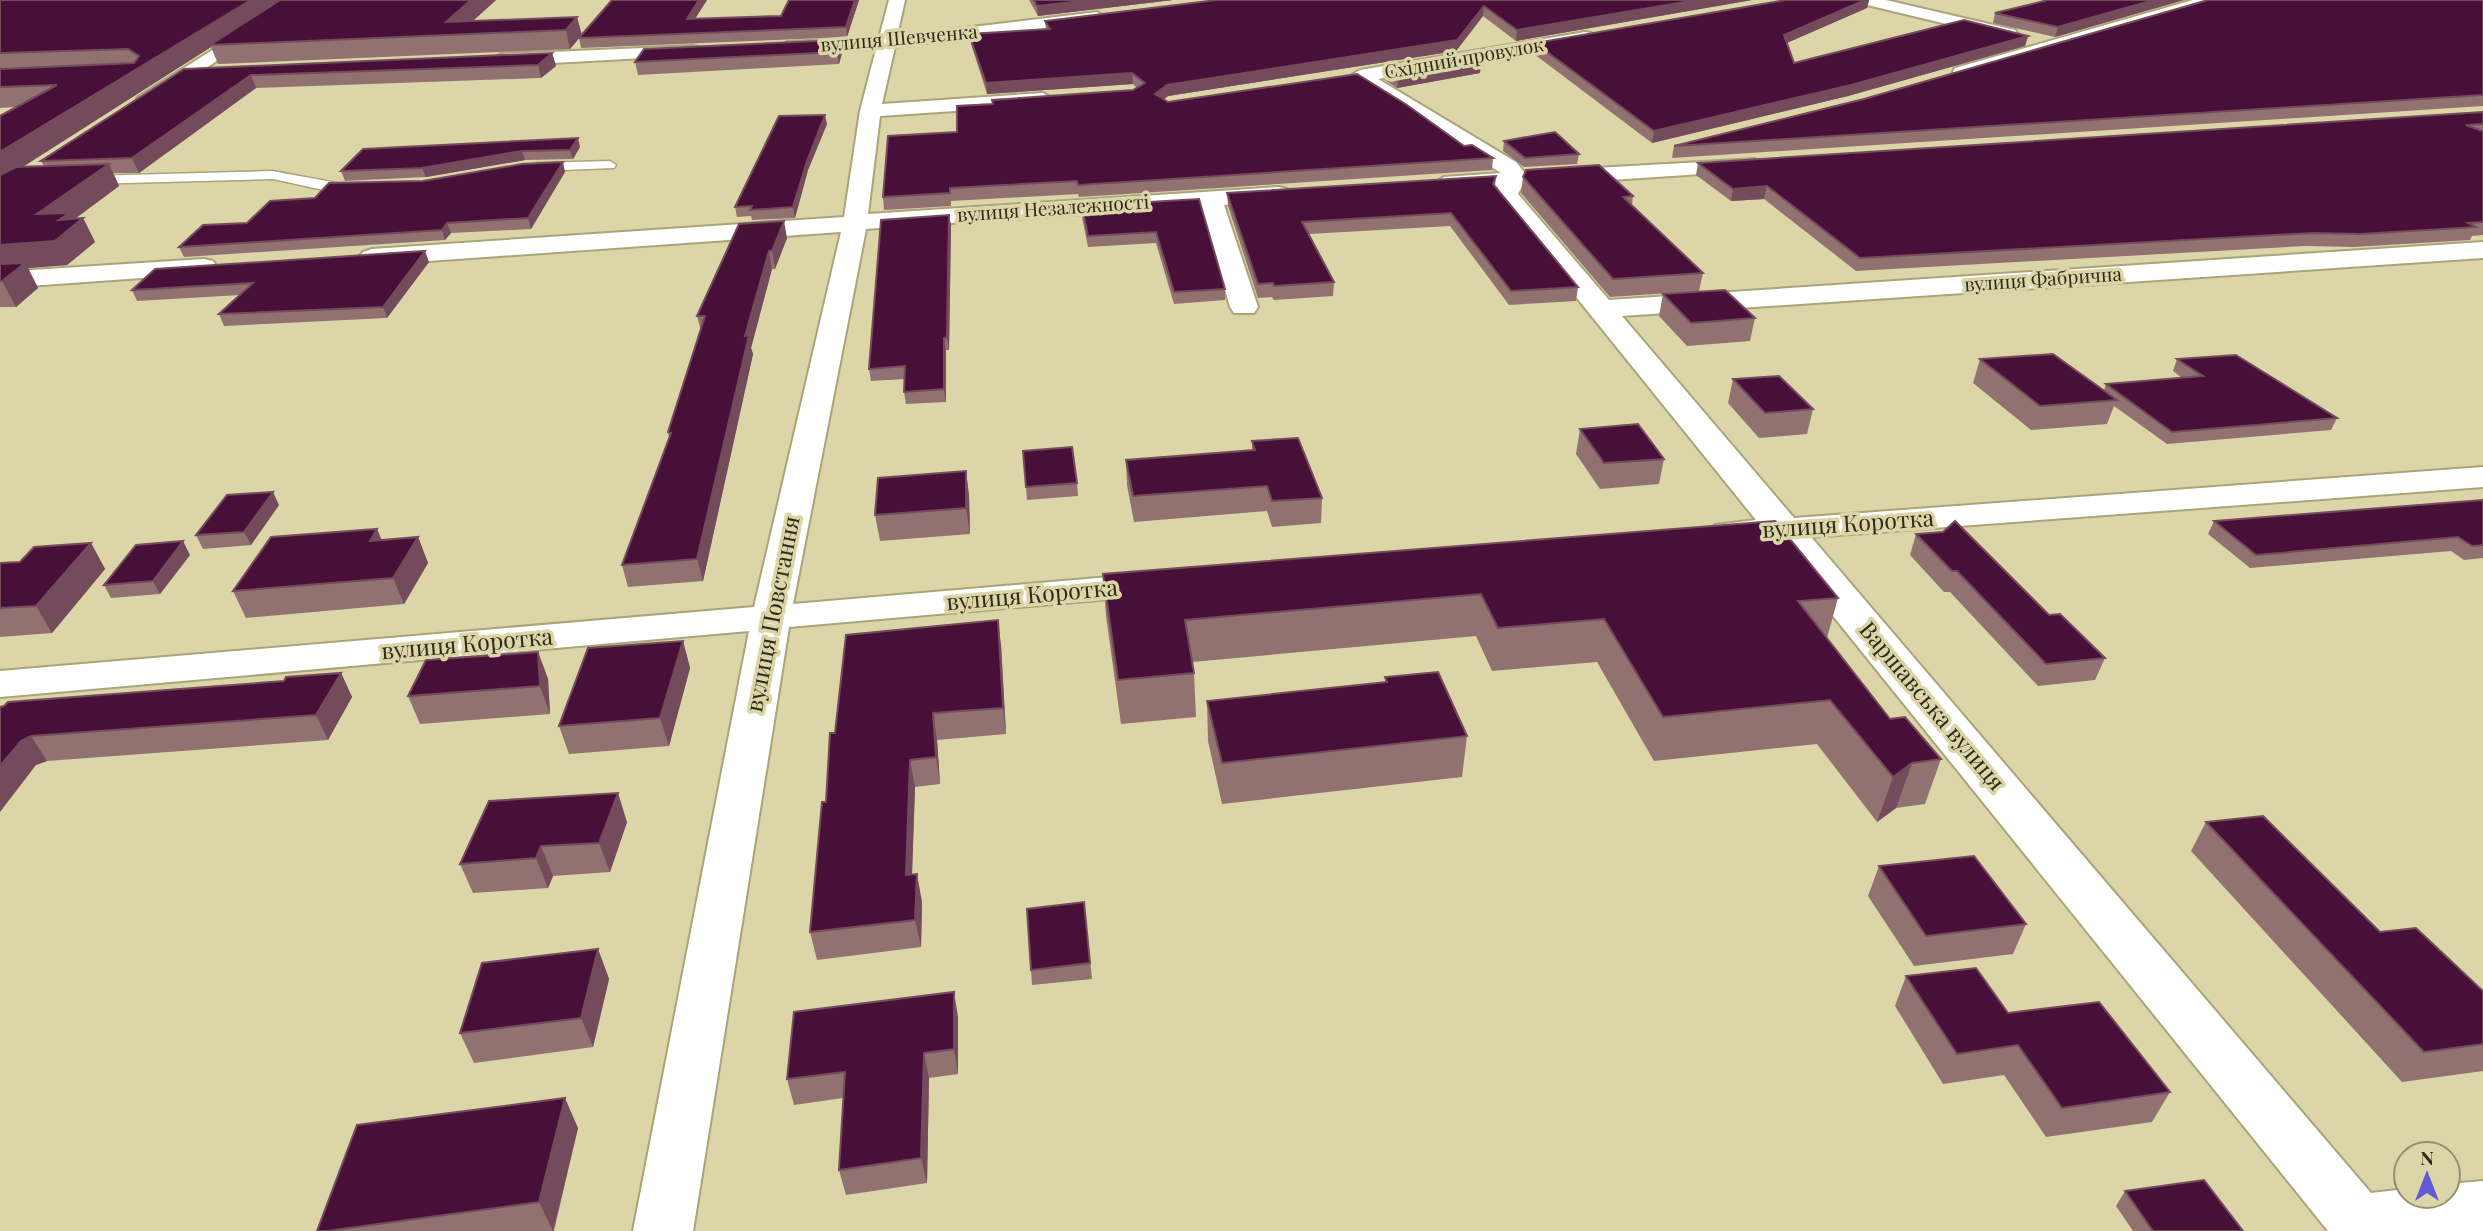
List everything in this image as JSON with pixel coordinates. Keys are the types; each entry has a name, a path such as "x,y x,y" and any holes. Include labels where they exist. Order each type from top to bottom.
{"street":[{"path":"128,110 302,0"},
{"name":"вулиця Повстання","path":"663,1231 771,618 855,224 870,111 897,0"},
{"path":"1864,0 2053,44"},
{"path":"1947,76 2211,0"},
{"name":"вулиця Шевченка","path":"762,48 886,43 1114,15"},
{"name":"Східний провулок","path":"1511,180 1515,175 1489,152 1354,77 1606,33"},
{"path":"487,60 707,51"},
{"path":"184,74 225,72"},
{"path":"870,111 1064,98"},
{"path":"1511,180 1670,149"},
{"path":"1415,186 1775,162"},
{"name":"Варшавська вулиця","path":"1511,180 1506,195 1604,309 2361,1226"},
{"name":"вулиця Незалежності","path":"348,258 1306,192"},
{"path":"1210,198 1244,307"},
{"name":"вулиця Фабрична","path":"1604,309 2483,250"},
{"path":"0,280 222,266"},
{"name":"вулиця Коротка","path":"1688,537 2483,477"},
{"name":"вулиця Коротка","path":"0,684 1188,581"},
{"path":"2361,1226 2483,1208"}],"lane":[{"path":"525,167 610,165"},
{"path":"71,181 273,175 328,187 365,187"}],"building":[{"path":"0,0 251,0 0,152 0,116 57,85 0,87 0,69 134,63 139,56 128,49 0,53"},
{"path":"280,0 471,0 446,22 577,17 566,30 210,45"},
{"path":"612,0 699,0 687,19 781,16 789,0 855,0 846,27 579,38"},
{"path":"1034,0 1091,0 1037,6"},
{"path":"1217,0 1697,0 1517,30 1484,6 1457,40 1167,85 1155,94 1168,102 1357,74 1407,105 1464,146 1472,145 1493,158 1078,185 1077,181 950,188 950,193 883,197 888,136 957,132 957,106 993,104 992,100 1133,90 1145,83 1132,73 986,83 969,34 1050,29 1045,21"},
{"path":"1786,0 1865,0 1784,35 1794,63 1964,20 2028,36 1851,85 1654,131 1535,43"},
{"path":"2048,0 2154,0 2058,27 1995,13"},
{"path":"2208,0 2483,0 2483,95 1674,146 1864,99"},
{"path":"840,40 837,52 635,62 644,49"},
{"path":"552,53 538,65 251,75 132,158 41,161 184,69"},
{"path":"1472,57 1481,64 1398,79 1386,72"},
{"path":"2483,112 2483,124 2466,125 2483,131 2483,222 2468,223 2476,227 2360,234 2312,233 1860,258 1767,186 1733,189 1698,163"},
{"path":"825,115 793,207 750,210 752,206 735,207 779,116"},
{"path":"1555,132 1579,154 1525,158 1504,141"},
{"path":"578,138 570,150 522,151 422,168 341,171 363,149"},
{"path":"563,162 528,218 447,223 442,230 179,247 203,225 247,223 270,201 315,198 329,183 423,181 522,164"},
{"path":"109,164 37,214 69,213 59,220 83,218 55,241 0,245 0,175 16,167"},
{"path":"1599,165 1633,196 1623,197 1703,273 1613,279 1523,177 1526,170"},
{"path":"1496,176 1493,184 1578,287 1511,291 1451,213 1302,222 1334,282 1274,286 1273,283 1258,284 1227,193"},
{"path":"1199,199 1225,289 1174,292 1156,232 1088,236 1082,206"},
{"path":"949,215 944,389 904,392 905,366 869,369 881,220"},
{"path":"784,221 772,251 769,251 745,336 749,335 697,559 622,565 671,433 668,432 705,316 697,316 739,224"},
{"path":"425,251 383,307 219,314 253,283 132,290 155,269"},
{"path":"25,263 2,281 0,281 0,264"},
{"path":"1725,290 1755,318 1691,323 1663,294"},
{"path":"2053,354 2117,400 2040,406 1980,359"},
{"path":"2236,355 2337,418 2172,432 2106,384 2203,376 2177,359"},
{"path":"1779,376 1813,409 1765,413 1733,379"},
{"path":"1638,424 1664,459 1604,463 1580,429"},
{"path":"1298,438 1322,498 1272,501 1267,486 1133,496 1126,460 1255,450 1252,441"},
{"path":"1072,447 1077,483 1026,487 1023,451"},
{"path":"966,471 966,508 875,515 878,478"},
{"path":"273,492 244,532 196,535 227,495"},
{"path":"2483,500 2483,545 2472,546 2458,537 2256,555 2214,521"},
{"path":"1775,521 1838,598 1798,601 1890,719 1905,717 1941,759 1912,763 1893,777 1830,700 1663,717 1604,619 1498,628 1481,594 1185,620 1194,673 1118,680 1103,574"},
{"path":"1955,521 2049,615 2060,614 2105,658 2046,664 1957,571 1952,571 1916,534 1943,532"},
{"path":"377,529 370,541 418,537 393,578 233,591 271,537"},
{"path":"183,541 153,581 104,585 136,545"},
{"path":"91,543 36,606 0,608 0,563 20,562 34,547"},
{"path":"998,620 1003,708 933,713 936,757 910,760 906,875 917,874 915,920 810,932 822,802 826,802 830,733 835,733 846,635"},
{"path":"683,641 660,718 559,726 588,648"},
{"path":"538,652 540,686 408,696 426,660"},
{"path":"1438,672 1467,736 1222,763 1207,701 1387,682 1385,677"},
{"path":"341,673 316,715 31,736 21,741 0,766 0,707 8,702 284,681 286,677"},
{"path":"618,793 599,843 541,846 536,858 460,864 489,801"},
{"path":"2263,816 2380,932 2416,928 2483,991 2483,1044 2424,1052 2206,822"},
{"path":"1974,856 2026,924 1926,936 1879,866"},
{"path":"1084,902 1090,963 1031,970 1027,909"},
{"path":"598,949 581,1018 460,1033 482,963"},
{"path":"1976,968 2008,1013 2099,1002 2170,1092 2062,1108 2018,1045 1957,1054 1906,976"},
{"path":"954,992 954,1049 924,1053 921,1158 839,1170 845,1072 787,1079 794,1012"},
{"path":"565,1098 539,1202 317,1231 357,1125"},
{"path":"2204,1180 2243,1231 2153,1231 2125,1191"}]}
